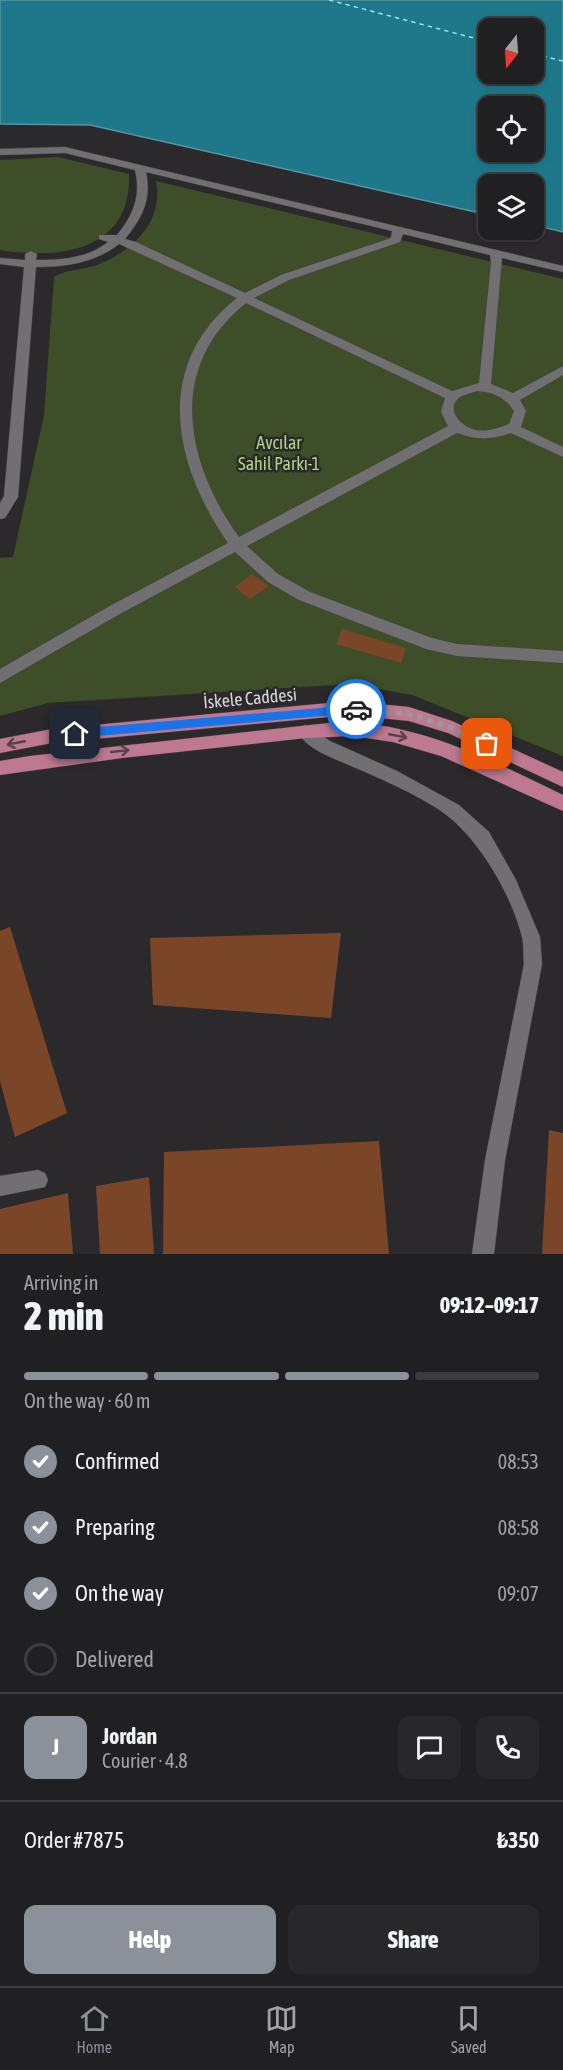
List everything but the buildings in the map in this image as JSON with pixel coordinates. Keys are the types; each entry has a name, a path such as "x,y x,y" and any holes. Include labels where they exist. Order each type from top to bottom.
{"main road":[{"name":"İskele Caddesi","path":"0,746 52,736 351,708 410,714 452,728 563,780"},
{"path":"303,713 306,732"},
{"path":"0,768 59,758 306,732 365,729 420,740 490,768 563,803"}],"street":[{"path":"0,152 65,150 563,269"},
{"path":"93,166 103,160"},
{"path":"0,261 32,259 62,264 88,258 108,249 119,239 140,207 144,185 140,169"},
{"path":"398,230 396,240 323,261 278,280 248,297 226,314 211,330 196,361 185,402 184,427 194,463 217,517 237,544 259,568 294,591 353,616 446,648 563,657"},
{"path":"103,237 119,239 248,297 452,396"},
{"path":"484,387 497,263 495,253"},
{"path":"0,514 11,497 32,259"},
{"path":"512,399 563,370"},
{"path":"484,387 499,390 512,399 520,411 520,419 512,429 496,436 483,437 457,426 448,415 447,407 452,396 465,388 484,387"},
{"path":"0,677 113,611 457,426"},
{"path":"512,429 563,452"},
{"path":"306,732 324,746 391,776 453,810 483,838 510,886 531,937 533,964 495,1160 483,1254"},
{"path":"0,1186 38,1179"}],"green space":[{"path":"58,157 129,174 127,200 119,220 105,235 88,245 68,251 23,253 0,250 0,160"},
{"name":"Avcılar Sahil Parkı-1","path":"156,181 563,279 563,756 412,695 351,684 48,703 0,716 0,558 13,557 44,415 54,277 64,272 94,266 108,260 132,244 150,223 155,210"}],"water":[{"path":"0,0 563,0 563,232 544,227 544,174 478,174 478,213 90,125 0,124"}],"ferry route":[{"path":"329,0 478,39"},
{"path":"544,56 563,61"}],"way so far":[{"path":"356,709 410,714 452,728 487,744"}],"route":[{"path":"75,734 356,709"}]}
